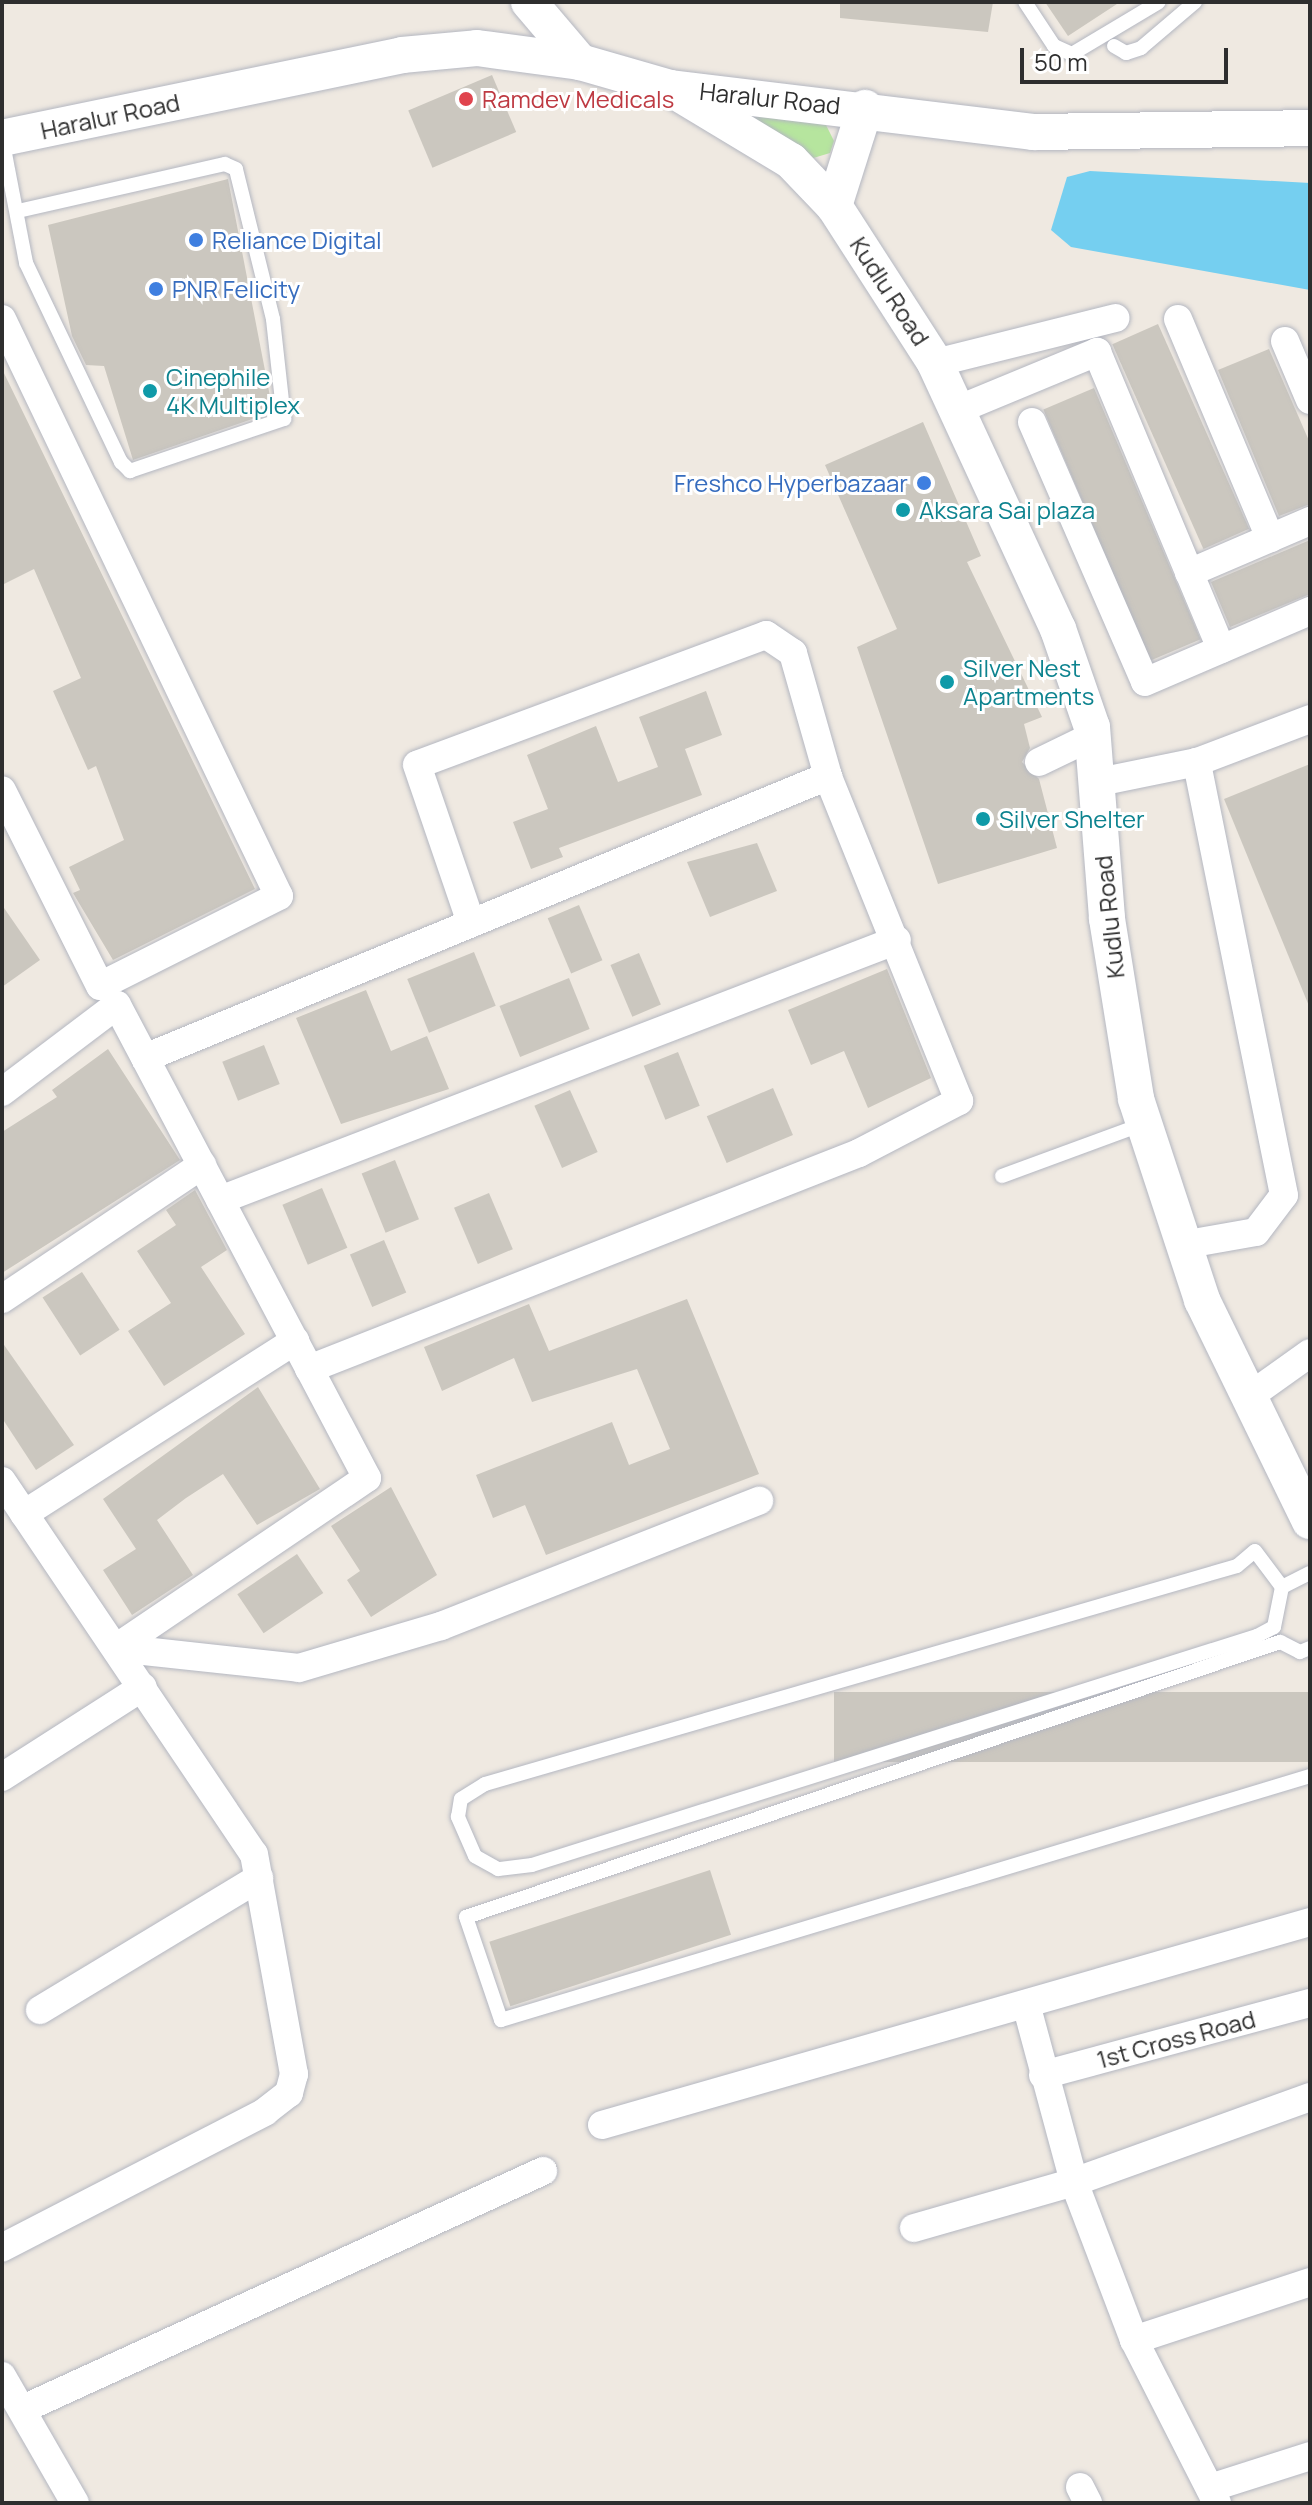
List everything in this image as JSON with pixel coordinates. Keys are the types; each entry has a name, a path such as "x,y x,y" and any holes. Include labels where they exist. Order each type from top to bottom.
{"street":[{"path":"529,2 580,62"},
{"name":"Haralur Road","path":"2,138 402,55 477,48 580,62 670,88 865,108 1033,132 1310,128"},
{"name":"Kudlu Road","path":"670,88 791,161 834,206 935,363 1058,629 1093,736 1111,947 1143,1124 1182,1245 1247,1398 1307,1508"},
{"path":"834,206 865,108"},
{"path":"935,363 1115,318"},
{"path":"2,319 279,896 100,986 2,790"},
{"path":"1178,319 1270,538"},
{"path":"1285,341 1310,400"},
{"path":"957,410 1097,352 1221,649"},
{"path":"1032,422 1145,682 1310,611"},
{"path":"1189,573 1310,521"},
{"path":"309,1369 943,1115 959,1101 897,940 828,776 793,653 766,635 417,765 471,923"},
{"path":"1099,782 1197,762 1310,719"},
{"path":"1039,762 1093,736"},
{"path":"1182,1245 1256,1232 1284,1195 1197,762"},
{"path":"145,1058 828,776"},
{"path":"220,1200 897,940"},
{"path":"2,1092 117,1005 367,1478 116,1648"},
{"path":"2,1299 202,1165"},
{"path":"24,1514 295,1341"},
{"path":"1247,1398 1310,1353"},
{"path":"2,1481 239,1823 259,1878 294,2055 289,2093 265,2112 2,2248"},
{"path":"116,1648 299,1668 441,1626 759,1501"},
{"path":"2,1777 143,1687"},
{"path":"40,2010 259,1878"},
{"path":"602,2125 1310,1922"},
{"name":"1st Cross Road","path":"1043,2075 1310,2003"},
{"path":"1026,2004 1074,2182 1134,2340 1213,2495 1310,2456"},
{"path":"914,2228 1074,2182 1310,2097"},
{"path":"23,2409 543,2171"},
{"path":"1134,2340 1310,2282"},
{"path":"2,2376 75,2503"}],"lane":[{"path":"1025,2 1054,46 1072,54 1159,2"},
{"path":"1114,46 1126,53 1141,48 1195,2"},
{"path":"2,138 26,263 49,320 130,471 284,419 273,319 236,169 225,164 18,211"},
{"path":"1002,1176 1143,1124"},
{"path":"1255,1551 1282,1587 1274,1627 1257,1636 532,1865 498,1869 475,1856 458,1817 461,1799 485,1784 1237,1566 1255,1551"},
{"path":"1282,1587 1310,1573"},
{"path":"1310,1648 1300,1652 1280,1642 466,1917 501,2020 1310,1776"}],"green space":[{"path":"740,109 826,125 834,141 830,153 810,159"}],"water":[{"path":"1090,171 1310,183 1310,290 1071,247 1051,230 1067,177"}],"building":[{"path":"840,2 993,2 988,32 840,18"},
{"path":"1045,2 1120,2 1068,36"},
{"path":"492,75 516,132 432,168 408,111"},
{"name":"PNR Felicity","path":"228,179 273,412 133,460 104,366 86,365 72,336 48,225"},
{"path":"1158,324 1249,529 1203,549 1112,344"},
{"path":"1269,349 1310,443 1310,504 1279,516 1218,370"},
{"path":"2,369 255,889 113,960 73,893 80,890 69,867 124,840 96,766 88,770 53,691 81,678 34,569 2,585"},
{"path":"1094,388 1201,639 1150,661 1043,409"},
{"path":"923,422 981,556 967,562 1042,717 1024,724 1030,748 1022,762 1039,779 1057,848 938,884 857,647 897,629 825,465"},
{"path":"1310,540 1310,594 1230,627 1211,582"},
{"path":"706,691 722,735 685,749 702,795 559,848 563,857 531,869 513,822 548,809 527,755 596,726 618,782 658,767 639,717"},
{"path":"1310,764 1310,1006 1309,1006 1224,799"},
{"path":"757,843 777,891 710,917 687,862"},
{"path":"2,905 40,960 2,987"},
{"path":"579,905 602,960 571,974 548,918"},
{"path":"474,952 496,1006 429,1033 407,979"},
{"path":"639,953 661,1005 632,1017 610,965"},
{"path":"887,969 931,1078 868,1108 844,1051 811,1065 788,1010"},
{"path":"569,978 590,1029 520,1057 499,1006"},
{"path":"366,990 391,1051 427,1036 449,1089 341,1124 296,1018"},
{"path":"264,1045 280,1084 238,1101 222,1062"},
{"path":"108,1049 180,1160 2,1273 2,1132 57,1097 52,1090"},
{"path":"678,1052 700,1106 665,1120 644,1066"},
{"path":"773,1088 793,1135 727,1163 707,1116"},
{"path":"570,1090 598,1152 562,1168 534,1106"},
{"path":"395,1160 419,1219 386,1233 362,1173"},
{"path":"322,1188 347,1248 308,1265 282,1205"},
{"path":"195,1190 227,1250 201,1267 245,1334 164,1386 128,1331 171,1303 137,1251 176,1225 166,1210"},
{"path":"489,1193 513,1249 478,1264 454,1208"},
{"path":"384,1240 406,1292 372,1307 350,1254"},
{"path":"82,1272 120,1330 80,1355 43,1298"},
{"path":"687,1299 759,1474 546,1555 525,1505 493,1518 476,1475 612,1422 629,1465 670,1449 637,1369 532,1402 514,1358 442,1391 424,1347 529,1304 549,1351"},
{"path":"2,1342 74,1445 36,1470 2,1418"},
{"path":"258,1387 320,1489 257,1525 223,1474 186,1498 157,1520 193,1575 132,1615 103,1570 136,1549 103,1499"},
{"path":"391,1487 437,1575 371,1617 347,1580 360,1571 331,1526"},
{"path":"297,1554 323,1593 264,1633 237,1594"},
{"path":"834,1692 1310,1692 1310,1762 834,1762"},
{"path":"710,1870 731,1935 510,2006 489,1942"}],"place":[{"name":"Ramdev Medicals","path":"466,99"},
{"name":"Reliance Digital","path":"196,240"},
{"name":"PNR Felicity","path":"156,289"},
{"name":"Cinephile 4K Multiplex","path":"150,391"},
{"name":"Freshco Hyperbazaar","path":"924,483"},
{"name":"Aksara Sai plaza","path":"903,510"},
{"name":"Silver Nest Apartments","path":"947,682"},
{"name":"Silver Shelter","path":"983,819"}]}
